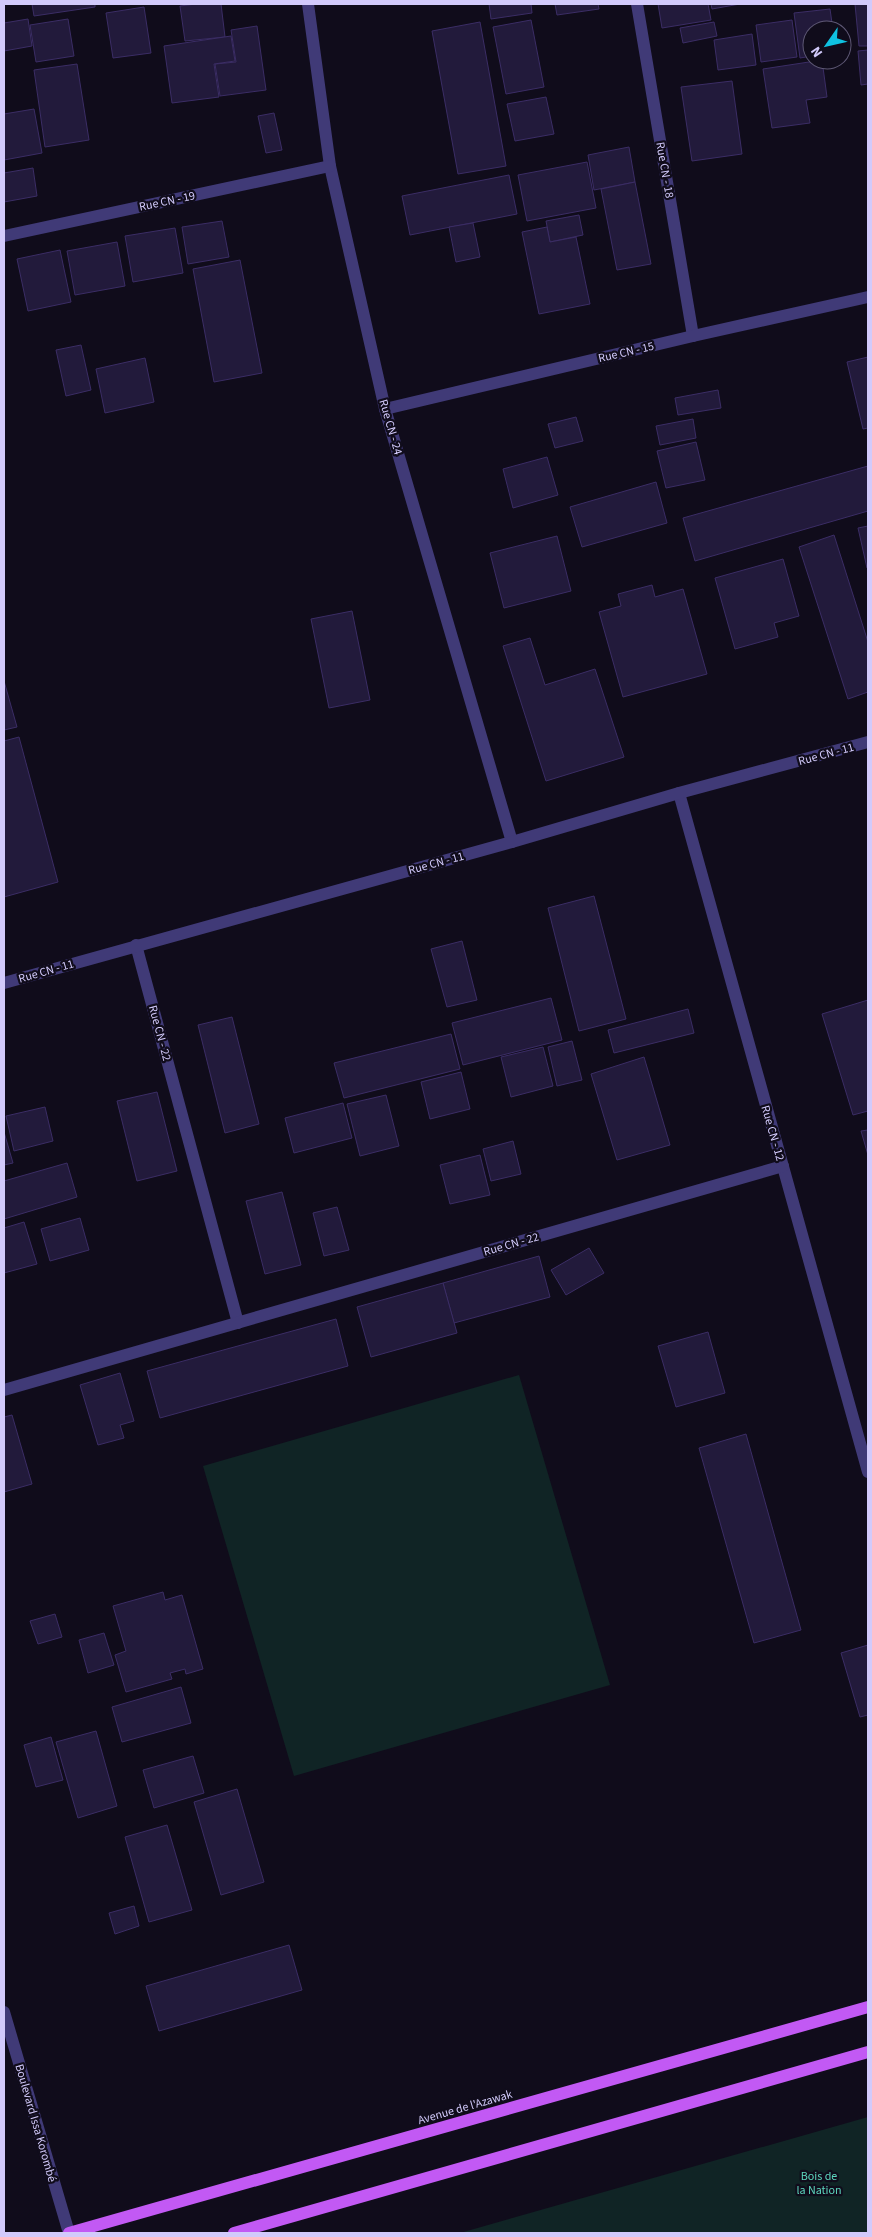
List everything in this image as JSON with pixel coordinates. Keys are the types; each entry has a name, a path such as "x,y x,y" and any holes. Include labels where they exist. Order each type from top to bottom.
{"main road":[{"name":"Avenue de l'Azawak","path":"69,2233 868,2007"},
{"path":"234,2233 868,2052"}],"street":[{"name":"Rue CN - 24","path":"308,4 330,166 385,409 512,842"},
{"name":"Rue CN - 18","path":"637,4 693,336"},
{"name":"Rue CN - 19","path":"4,236 330,166"},
{"name":"Rue CN - 15","path":"385,409 693,336 868,297"},
{"name":"Rue CN - 11","path":"4,983 512,842 679,793 868,742"},
{"name":"Rue CN - 12","path":"679,793 868,1472"},
{"name":"Rue CN - 22","path":"136,945 238,1322"},
{"name":"Rue CN - 22","path":"4,1390 783,1166"},
{"name":"Boulevard Issa Korombé","path":"4,2012 69,2233"}],"green space":[{"path":"519,1375 610,1685 294,1776 203,1466"},
{"name":"Bois de la Nation","path":"868,2117 868,2233 460,2233"}],"building":[{"path":"32,4 95,4 95,7 34,16"},
{"path":"221,4 225,37 185,41 180,6"},
{"path":"489,4 531,4 532,13 491,19"},
{"path":"555,4 598,4 599,9 557,15"},
{"path":"658,4 708,4 711,20 662,28"},
{"path":"711,4 740,4 712,9"},
{"path":"855,4 868,4 868,46 859,46"},
{"path":"144,7 151,53 113,58 106,13"},
{"path":"830,9 832,20 802,20 802,58 800,58 794,13"},
{"path":"28,19 32,46 4,51 4,23"},
{"path":"68,19 74,56 36,62 30,25"},
{"path":"531,20 544,87 506,94 493,27"},
{"path":"792,20 797,57 761,62 756,25"},
{"path":"480,22 506,166 458,174 432,31"},
{"path":"714,22 717,36 683,43 680,28"},
{"path":"257,26 266,90 220,96 215,64 236,62 231,30"},
{"path":"752,34 756,65 718,70 714,40"},
{"path":"231,36 235,61 214,64 219,97 172,103 164,46"},
{"path":"868,50 868,84 861,85 858,51"},
{"path":"802,63 802,70 823,70 827,97 806,100 810,123 772,128 763,69"},
{"path":"77,64 89,140 45,147 34,70"},
{"path":"732,81 742,154 692,161 681,87"},
{"path":"546,97 554,134 515,141 507,104"},
{"path":"34,109 42,153 4,160 4,114"},
{"path":"274,113 282,150 266,153 258,116"},
{"path":"629,147 635,182 594,190 588,155"},
{"path":"587,162 596,208 527,221 518,175"},
{"path":"33,168 37,196 4,202 4,173"},
{"path":"509,175 517,214 410,235 402,196"},
{"path":"635,182 651,264 617,270 601,189"},
{"path":"579,215 583,235 550,242 546,221"},
{"path":"222,221 229,257 188,264 182,227"},
{"path":"473,223 480,257 456,262 449,227"},
{"path":"547,227 550,242 576,237 590,304 539,314 522,232"},
{"path":"175,228 183,273 133,282 125,236"},
{"path":"117,242 125,286 75,295 67,251"},
{"path":"60,250 71,302 28,311 17,259"},
{"path":"240,260 262,373 214,382 193,269"},
{"path":"81,345 91,390 66,396 56,350"},
{"path":"868,357 868,428 863,429 847,362"},
{"path":"145,358 154,402 105,413 96,369"},
{"path":"718,390 721,408 678,415 675,398"},
{"path":"576,417 583,441 555,448 548,424"},
{"path":"693,419 696,438 660,445 656,426"},
{"path":"696,442 705,480 666,488 657,451"},
{"path":"547,457 558,495 513,508 503,469"},
{"path":"868,466 868,511 695,561 683,518"},
{"path":"656,482 667,523 582,547 570,507"},
{"path":"868,526 868,567 867,568 858,528"},
{"path":"834,535 868,642 868,692 848,699 799,547"},
{"path":"557,536 571,591 504,608 490,553"},
{"path":"783,559 799,616 774,623 778,637 735,649 715,578"},
{"path":"652,585 655,597 683,589 707,674 623,697 599,612 621,606 618,594"},
{"path":"352,611 370,700 329,708 311,619"},
{"path":"530,638 545,685 595,669 624,757 546,781 503,646"},
{"path":"4,681 17,727 4,730"},
{"path":"19,737 58,882 4,897 4,741"},
{"path":"594,896 626,1019 579,1031 548,908"},
{"path":"462,941 477,1000 447,1007 431,949"},
{"path":"551,998 562,1040 463,1065 452,1023"},
{"path":"868,1000 868,1111 853,1115 822,1014"},
{"path":"688,1009 694,1033 614,1053 608,1030"},
{"path":"232,1017 259,1124 225,1133 198,1025"},
{"path":"451,1034 460,1069 344,1098 334,1063"},
{"path":"572,1041 582,1080 557,1086 548,1047"},
{"path":"543,1047 553,1086 511,1097 501,1057"},
{"path":"644,1057 670,1145 617,1160 591,1074"},
{"path":"461,1072 470,1109 430,1119 421,1082"},
{"path":"157,1092 177,1171 137,1181 117,1101"},
{"path":"386,1095 399,1146 360,1156 347,1104"},
{"path":"343,1103 352,1138 294,1153 285,1118"},
{"path":"45,1107 53,1141 14,1151 6,1116"},
{"path":"868,1130 868,1155 861,1131"},
{"path":"4,1132 13,1163 4,1165"},
{"path":"513,1141 521,1174 491,1181 483,1149"},
{"path":"480,1155 490,1195 450,1204 440,1165"},
{"path":"67,1163 77,1197 4,1219 4,1181"},
{"path":"282,1192 301,1265 265,1274 246,1201"},
{"path":"337,1207 349,1250 324,1256 313,1213"},
{"path":"80,1218 89,1250 50,1261 41,1229"},
{"path":"24,1222 37,1264 4,1273 4,1228"},
{"path":"589,1248 604,1273 566,1295 551,1270"},
{"path":"539,1256 550,1297 454,1323 443,1283"},
{"path":"443,1283 457,1333 371,1357 357,1307"},
{"path":"336,1319 348,1366 160,1418 147,1371"},
{"path":"708,1332 725,1393 676,1407 658,1346"},
{"path":"120,1373 134,1421 120,1425 124,1438 98,1445 80,1385"},
{"path":"12,1415 32,1484 4,1492 4,1417"},
{"path":"746,1434 801,1630 754,1643 699,1448"},
{"path":"163,1592 165,1600 182,1595 203,1669 186,1674 185,1669 170,1673 172,1679 126,1692 115,1655 126,1651 113,1606"},
{"path":"55,1614 62,1637 38,1644 30,1621"},
{"path":"104,1633 114,1665 88,1673 79,1640"},
{"path":"868,1645 868,1715 860,1717 841,1653"},
{"path":"181,1687 191,1723 122,1742 112,1707"},
{"path":"96,1731 117,1806 78,1818 56,1742"},
{"path":"51,1737 63,1780 36,1787 24,1745"},
{"path":"193,1756 204,1793 154,1808 143,1770"},
{"path":"237,1789 264,1882 221,1895 194,1802"},
{"path":"167,1825 192,1910 149,1922 125,1837"},
{"path":"134,1906 139,1926 115,1934 109,1913"},
{"path":"289,1945 302,1990 159,2031 146,1986"}]}
